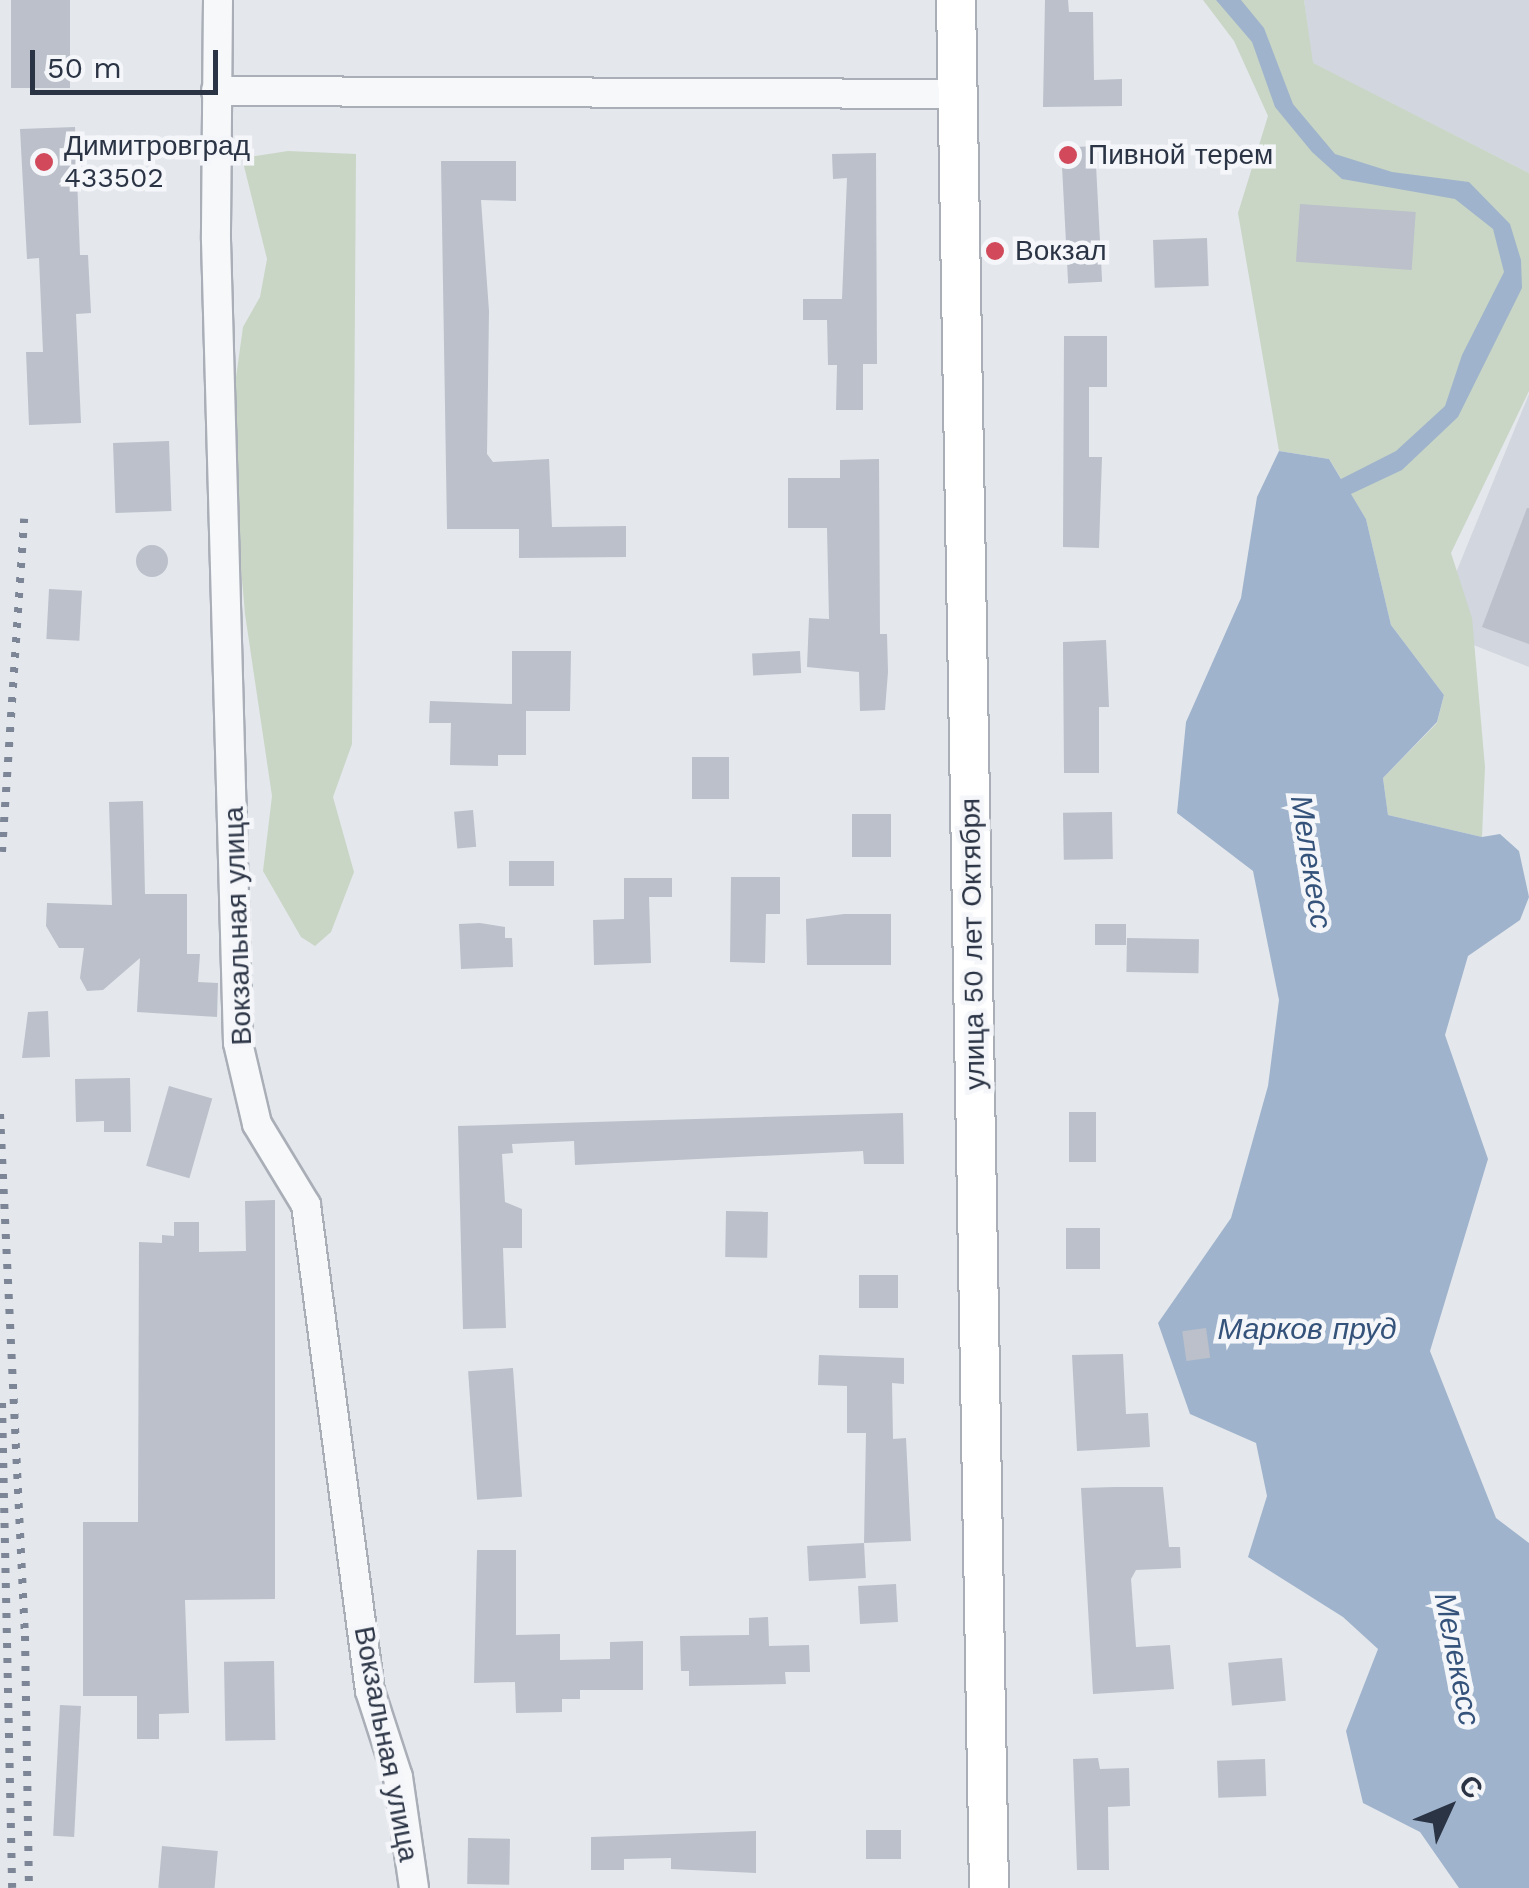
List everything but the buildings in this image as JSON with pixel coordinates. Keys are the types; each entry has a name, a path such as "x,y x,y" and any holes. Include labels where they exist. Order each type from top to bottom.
{"main road":[{"name":"улица 50 лет Октября","path":"956,0 990,1888"}],"street":[{"name":"Вокзальная улица","path":"218,0 216,91 238,1043 257,1124 306,1205 370,1691 398,1777 414,1888"},
{"path":"216,91 957,94"}],"shaded area":[{"path":"1304,0 1529,0 1529,173 1312,63"},
{"path":"1529,394 1529,667 1433,629"}],"green space":[{"path":"1203,0 1304,0 1313,63 1529,173 1529,391 1451,553 1472,618 1485,767 1482,837 1388,815 1383,778 1437,723 1444,695 1391,625 1366,519 1329,459 1279,451 1238,213 1268,116 1234,41"},
{"path":"288,151 356,154 352,744 333,797 354,872 331,932 315,946 301,937 263,871 272,796 245,614 229,428 243,327 260,297 267,259 242,158"}],"water":[{"name":"Марков пруд","path":"1216,0 1241,0 1264,28 1293,104 1335,154 1392,172 1469,182 1510,224 1521,260 1522,288 1458,417 1402,470 1351,494 1366,519 1391,625 1444,695 1437,722 1383,778 1388,815 1482,837 1500,834 1519,851 1529,897 1520,920 1468,956 1445,1035 1488,1159 1430,1351 1496,1518 1529,1543 1529,1888 1459,1888 1420,1832 1363,1803 1346,1731 1378,1649 1343,1617 1248,1557 1267,1496 1256,1443 1190,1414 1158,1323 1231,1218 1268,1086 1279,1000 1253,871 1177,813 1186,722 1241,598 1257,497 1279,451 1329,459 1341,479 1396,451 1445,406 1462,355 1504,272 1493,229 1455,199 1342,179 1312,152 1275,107 1252,42"}],"railway":[{"path":"2,852 24,519"},
{"path":"0,1114 25,1636 29,1888"},
{"path":"2,1403 12,1888"}],"place":[{"name":"Пивной терем","path":"1068,155"},
{"name":"Димитровград 433502","path":"44,162"},
{"name":"Вокзал","path":"995,251"}],"water label":[{"name":"Мелекесс","path":"1311,862"},
{"name":"Мелекесс","path":"1457,1659"}]}
